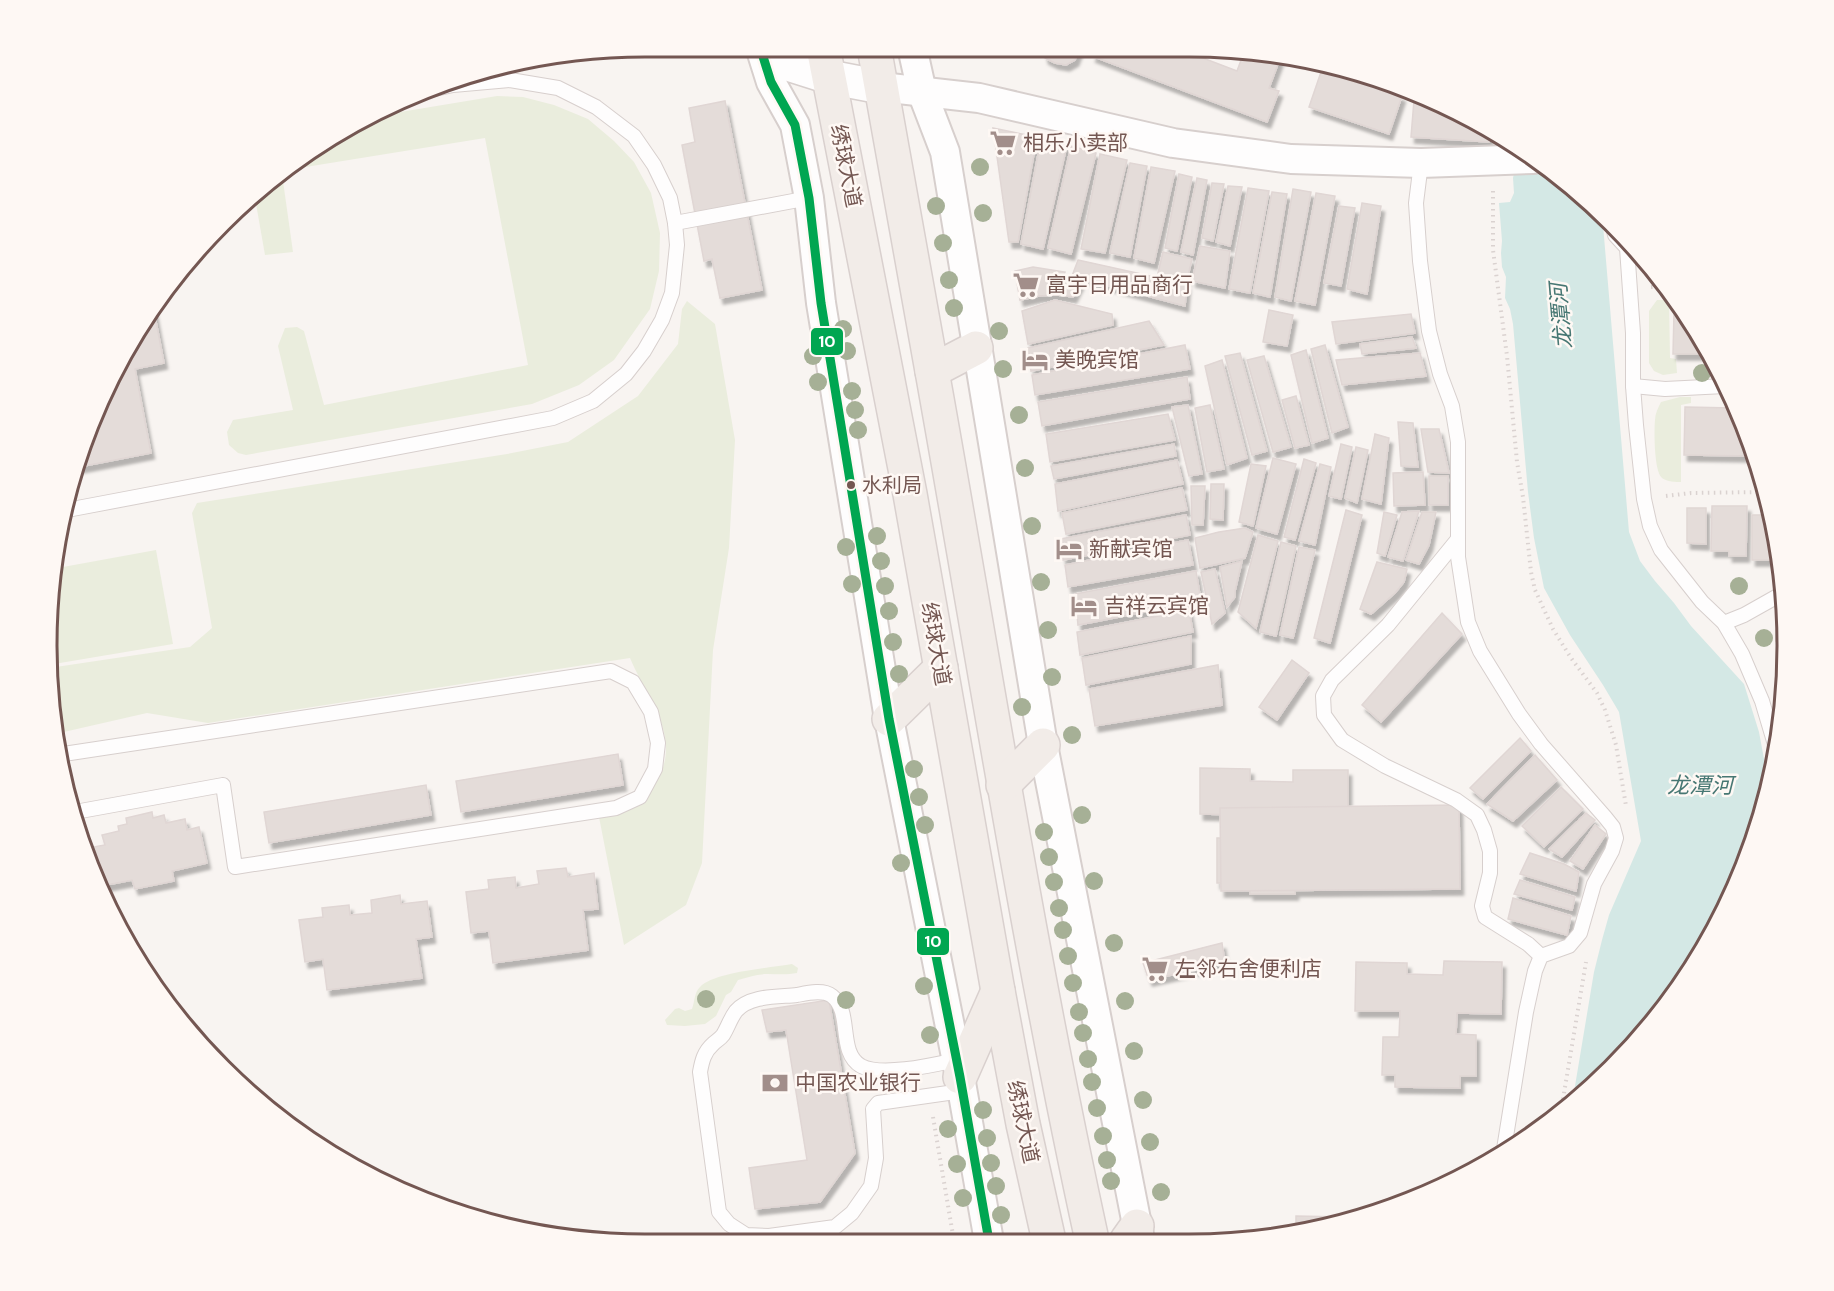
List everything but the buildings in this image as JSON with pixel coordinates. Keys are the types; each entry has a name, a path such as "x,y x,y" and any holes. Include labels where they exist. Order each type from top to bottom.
{"main road":[{"name":"绣球大道","path":"876,57 1003,785 1064,1111 1091,1234"},
{"name":"绣球大道","path":"826,62 910,495 1023,1124 1047,1234"},
{"path":"932,371 976,348"},
{"path":"889,719 941,668"},
{"path":"1003,785 1042,745"},
{"path":"959,1076 998,991"}],"street":[{"path":"764,57 771,82 795,126 809,198 821,303 889,719 988,1234"},
{"path":"778,57 788,64 826,62 881,87 979,98 1173,143 1291,159 1421,163 1507,155"},
{"path":"914,57 922,92 945,152 1042,745 1135,1234"}],"lane":[{"path":"73,509 553,418 593,401 626,374 644,351 662,320 672,292 677,245 675,223 670,198 654,165 634,136 596,107 558,88 510,80 472,83"},
{"path":"1421,163 1416,203 1420,261 1429,331 1440,374 1452,406 1458,442 1458,557 1468,622 1480,651 1519,714 1541,744 1605,817 1613,828 1616,838 1612,851 1594,884 1580,933 1569,946 1541,956 1535,971 1526,1012 1505,1141"},
{"path":"675,223 809,198"},
{"path":"1629,255 1633,386 1644,499 1650,526 1661,550 1702,602 1724,623 1753,677 1771,730"},
{"path":"1633,386 1665,389 1717,386"},
{"path":"1458,539 1388,626 1332,680 1323,696 1324,715 1342,740 1357,750 1456,800 1478,816 1491,851 1490,873 1482,906 1485,917 1528,944 1541,956"},
{"path":"1724,623 1775,598"},
{"path":"67,753 610,671 633,682 651,712 658,743 655,769 640,797 616,808 236,867 223,785 81,811"},
{"path":"744,1234 729,1224 719,1212 700,1072 702,1058 710,1046 722,1037 729,1021 738,1009 753,1000 816,992 831,994 840,1004 852,1058 861,1065 876,1070 923,1068 959,1076"},
{"path":"784,1234 836,1227 852,1213 871,1186 876,1158 873,1109 878,1103 959,1076"}],"path":[{"path":"1507,155 1492,194 1493,250 1531,572 1535,590 1553,629 1597,693 1611,723 1628,814"},
{"path":"1644,499 1691,493 1757,492"},
{"path":"1563,1099 1588,955"}],"green space":[{"path":"497,96 523,97 554,105 588,119 634,162 651,193 660,233 659,271 650,309 614,360 579,385 532,404 246,455 238,453 229,445 227,432 233,420 293,410 278,346 285,328 297,327 304,331 324,405 528,365 485,138 303,167 351,136 397,113"},
{"path":"283,182 293,252 265,255 256,204"},
{"path":"1657,300 1664,300 1669,307 1670,358 1676,359 1677,373 1663,375 1654,371 1649,363 1649,311"},
{"path":"687,301 715,324 735,440 729,548 713,650 702,863 686,905 624,945 599,817 625,811 641,804 662,770 666,753 661,721 630,658 208,723 147,713 64,732 58,667 190,647 212,628 192,513 197,503 507,454 568,442 638,396 678,344 682,309"},
{"path":"1680,397 1691,397 1691,403 1681,405 1681,482 1666,480 1659,474 1655,433 1656,416 1661,402"},
{"path":"156,550 173,644 57,663 58,607 62,567"},
{"path":"792,964 798,968 797,973 760,975 738,980 731,992 726,995 716,1016 705,1024 667,1025 665,1020 675,1009 685,1011 692,1009 697,992 707,982 729,974"}],"water":[{"name":"龙潭河","path":"1517,158 1577,203 1603,227 1629,532 1640,561 1655,581 1691,626 1744,684 1759,732 1765,764 1746,835 1716,906 1698,940 1678,972 1631,1034 1574,1090 1594,972 1602,940 1609,915 1641,841 1619,712 1570,635 1544,588 1534,538 1513,324 1505,298 1506,277 1502,267 1501,253 1499,203 1510,202 1514,193 1513,178"}],"transit line":[{"name":"10","path":"763,57 771,82 795,125 809,198 821,303 889,719 960,1077 988,1234"}],"place":[{"name":"相乐小卖部","path":"1003,143"},
{"name":"富宇日用品商行","path":"1026,285"},
{"name":"美晚宾馆","path":"1035,360"},
{"name":"水利局","path":"851,485"},
{"name":"新献宾馆","path":"1069,549"},
{"name":"吉祥云宾馆","path":"1084,606"},
{"name":"左邻右舍便利店","path":"1155,969"},
{"name":"中国农业银行","path":"775,1083"}]}
